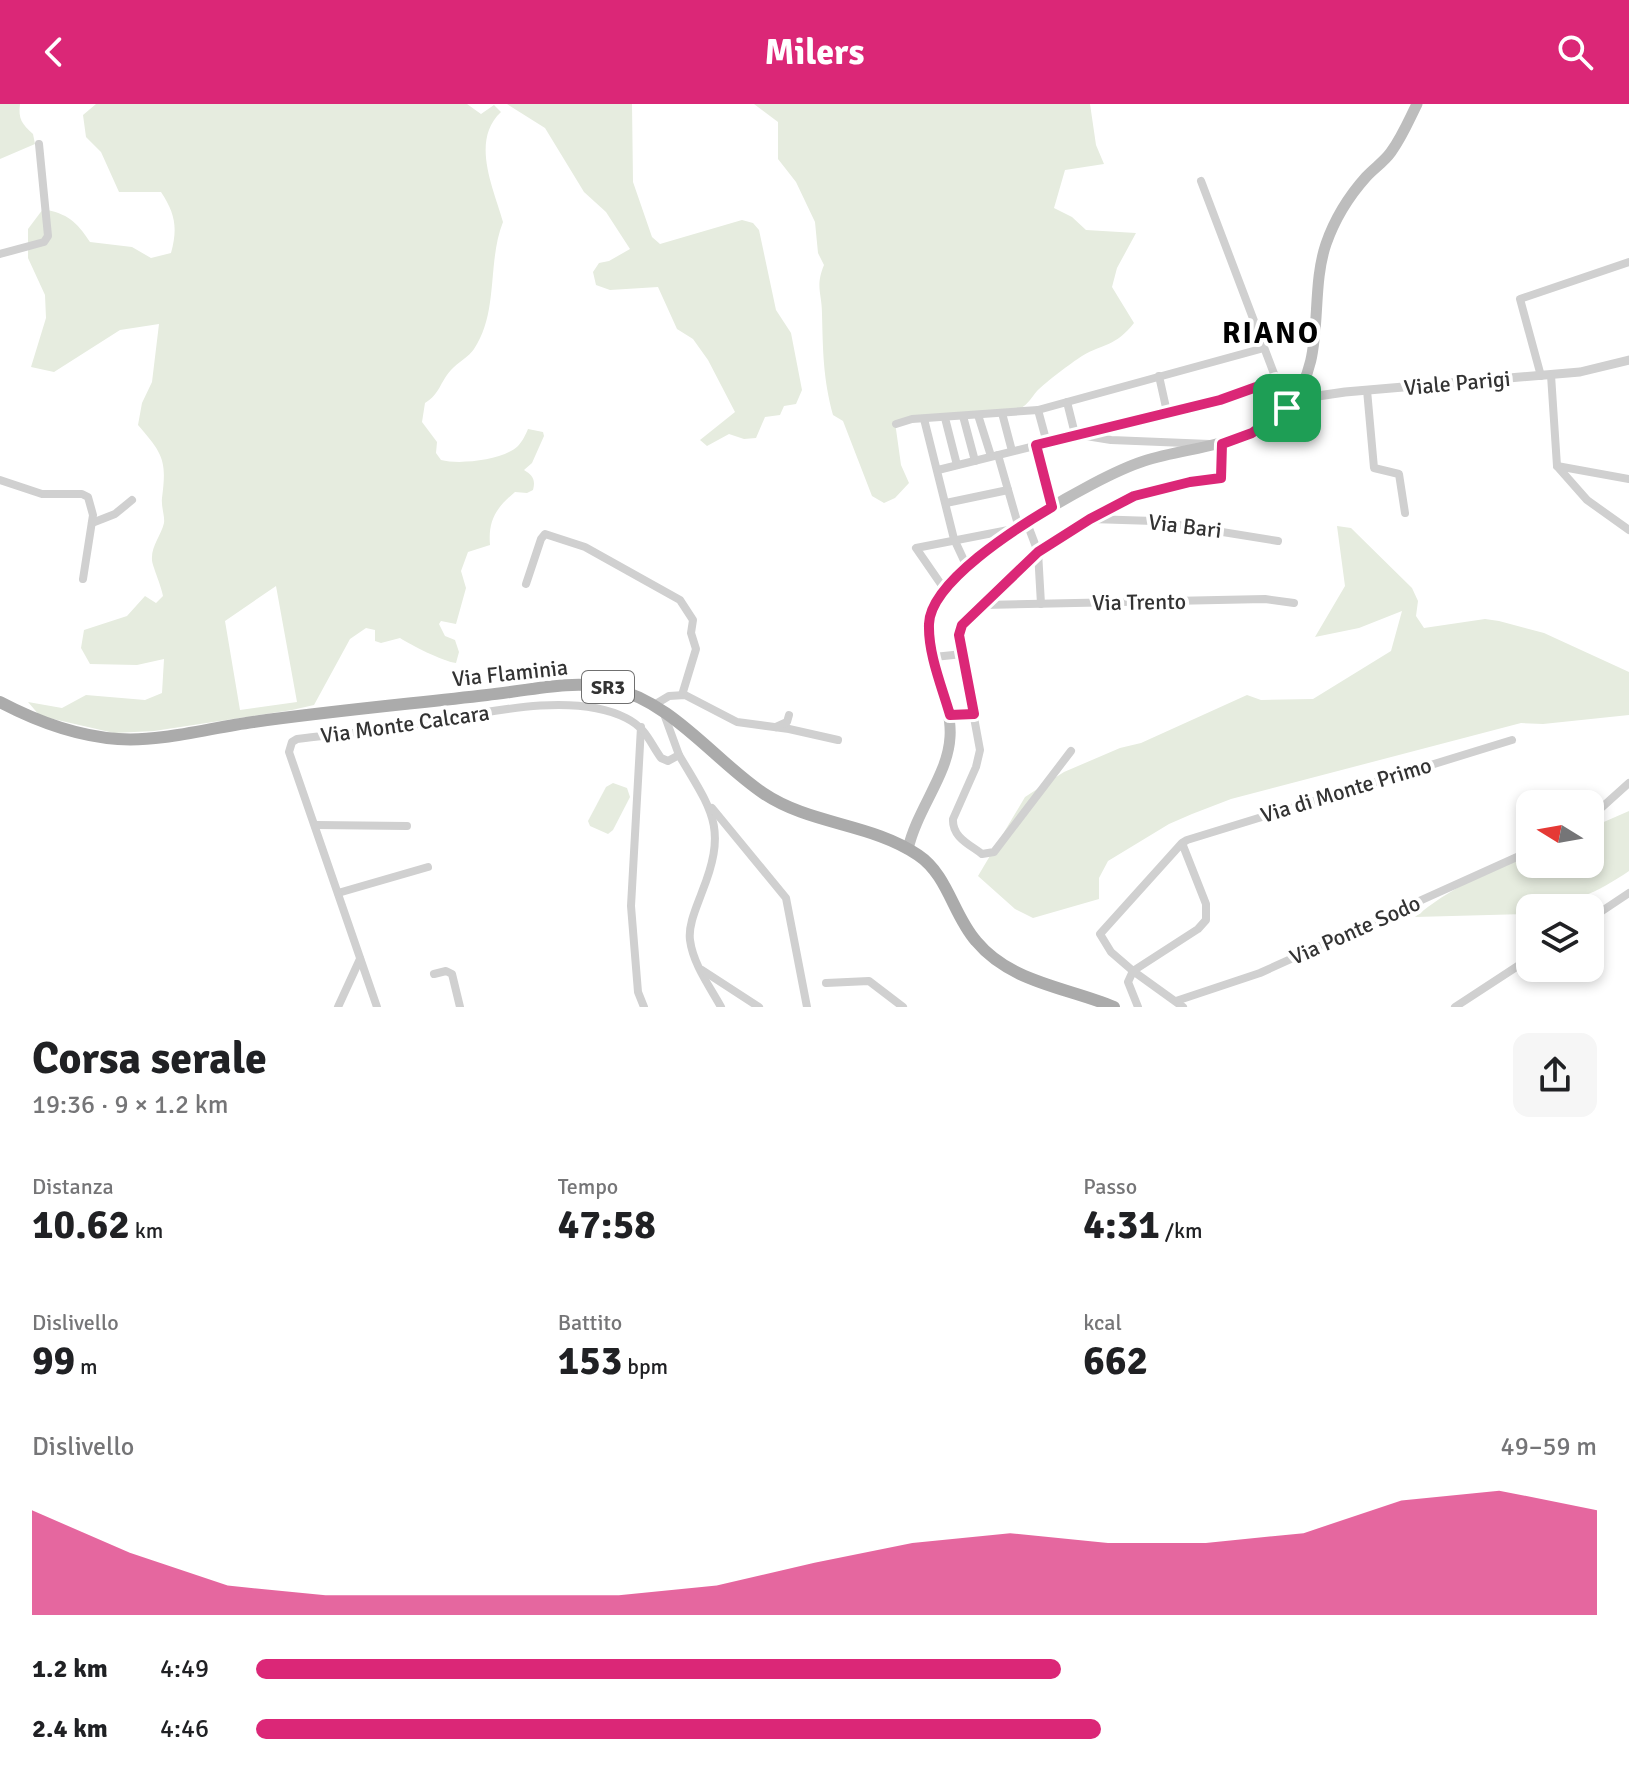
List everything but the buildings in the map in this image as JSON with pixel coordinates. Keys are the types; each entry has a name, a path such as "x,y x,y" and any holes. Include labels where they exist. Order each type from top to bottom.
{"main road":[{"path":"908,849 920,811 947,757 950,715 930,638 930,614 945,590 1023,525 1121,469 1252,433 1287,408 1308,374 1319,275 1329,236 1354,192 1392,151 1417,104"},
{"name":"Via Flaminia","path":"0,702 53,725 89,735 127,739 573,685 620,690 658,708 770,797 807,815 891,840 908,849 934,870 972,936 995,961 1026,977 1114,1007"}],"street":[{"path":"0,254 44,242 48,236 39,144"},
{"path":"1201,181 1287,408"},
{"path":"1629,262 1520,299 1546,375 1557,466 1581,495 1629,530"},
{"path":"896,424 1038,410 1264,348"},
{"name":"Viale Parigi","path":"1287,408 1311,397 1546,375 1594,369 1629,360"},
{"path":"1159,376 1167,412"},
{"path":"938,470 1220,400 1276,380"},
{"path":"1367,390 1374,468 1399,474 1405,513"},
{"path":"1067,402 1075,434"},
{"path":"1038,410 1047,443"},
{"path":"1002,413 1012,451"},
{"path":"978,415 1023,525 1038,552 1041,604"},
{"path":"963,416 975,461"},
{"path":"945,418 957,465"},
{"path":"924,419 954,539 968,569"},
{"path":"1071,751 992,853 982,854 959,837 953,824 979,758 979,737 960,630 1038,552 1090,519 1134,496 1190,482 1220,480 1223,474 1220,444 1106,440 1075,434"},
{"path":"1036,445 1052,507"},
{"path":"1557,466 1629,479"},
{"path":"0,480 42,494 84,494 91,503 92,523 83,579"},
{"path":"946,503 1008,490"},
{"path":"92,523 115,514 132,500"},
{"name":"Via Bari","path":"1090,519 1191,525 1278,541"},
{"path":"945,590 916,548 1023,525"},
{"path":"526,584 541,539 545,534 551,534 585,547 680,600 693,620 691,633 696,649 682,695"},
{"name":"Via Trento","path":"983,605 1265,599 1294,603"},
{"path":"934,657 963,654"},
{"path":"807,1007 786,898 706,801 679,755 658,708 669,696 682,695 732,721 838,740"},
{"name":"Via Monte Calcara","path":"377,1007 317,825 289,752 291,743 297,739 402,727 535,705 605,711 641,727"},
{"path":"950,715 974,714"},
{"path":"775,728 787,722 789,715"},
{"path":"641,727 651,738 661,758 668,761 679,755"},
{"path":"641,727 631,906 638,992 644,1007"},
{"name":"Via di Monte Primo","path":"1133,971 1115,956 1100,936 1166,857 1182,843 1198,835 1512,740"},
{"path":"1604,805 1629,783"},
{"path":"706,801 715,829 715,857 695,911 689,939 698,967 721,1007"},
{"path":"317,825 407,826"},
{"path":"1138,1007 1128,982 1133,971 1198,929 1206,920 1206,904 1182,843"},
{"name":"Via Ponte Sodo","path":"1180,1004 1260,973 1516,857"},
{"path":"338,893 428,867"},
{"path":"1604,910 1629,893"},
{"path":"338,1007 361,959"},
{"path":"698,967 759,1007"},
{"path":"1455,1007 1516,967"},
{"path":"434,974 446,971 452,974 460,1007"},
{"path":"1133,971 1180,1004"},
{"path":"826,983 869,981 903,1007"}],"shaded area":[{"path":"0,104 20,104 20,117 33,134 35,144 0,159"},
{"path":"96,104 467,104 481,114 494,105 501,112 487,137 486,151 490,180 503,222 495,254 487,319 474,349 451,370 434,396 425,403 422,422 437,442 436,453 441,460 449,461 481,460 503,455 518,446 528,429 543,432 544,436 532,463 524,470 533,478 533,490 515,492 498,509 492,521 490,545 468,552 461,571 466,588 456,624 441,621 439,624 445,636 455,640 459,652 456,663 400,638 381,643 375,641 375,630 366,628 350,639 314,705 292,710 154,731 114,733 40,716 28,702 62,708 86,695 145,700 162,693 164,659 137,665 90,664 81,648 84,630 127,616 145,596 156,603 163,596 152,560 164,523 163,466 158,451 138,425 142,403 152,382 159,324 120,330 54,372 31,367 46,318 45,295 28,258 28,229 43,209 71,220 90,242 132,247 151,258 171,253 173,244 174,221 161,192 119,192 101,152 86,137 83,115","holes":["276,586 297,702 240,710 225,621"]},
{"path":"507,104 632,104 633,182 652,237 660,244 742,220 753,223 759,230 776,310 791,333 802,390 796,404 784,406 780,415 765,417 756,438 744,439 729,434 707,446 700,440 735,412 708,360 693,339 677,329 658,287 610,290 596,285 593,272 599,263 630,249 606,212 584,192 545,128"},
{"path":"754,104 1090,104 1096,145 1104,164 1065,170 1054,208 1072,217 1086,230 1136,233 1117,268 1112,287 1134,323 1115,341 1082,356 1065,368 1020,409 895,422 901,465 909,483 895,498 884,503 872,496 843,421 833,415 824,364 820,279 824,265 818,253 815,222 796,182 778,159 778,122"},
{"path":"1337,526 1351,528 1412,588 1418,601 1416,616 1424,628 1485,619 1544,633 1629,672 1629,715 1543,724 1521,723 1231,799 1169,824 1108,861 1099,878 1099,899 1033,918 1015,909 978,876 1025,797 1064,772 1120,748 1141,743 1247,695 1261,700 1313,699 1391,651 1402,611 1359,628 1315,637 1345,586"},
{"path":"613,783 627,788 630,797 608,834 590,826 588,821 606,787"},
{"path":"1629,811 1629,871 1606,885 1587,894 1516,894 1516,914 1415,917 1470,880 1516,859 1516,878 1604,878 1604,822"}],"district":[{"name":"RIANO","path":"1271,333"}],"route":[{"path":"1276,380 1287,408 1252,433 1222,444 1223,474 1220,480 1190,482 1127,499 1038,552 1011,575 962,625 959,636 974,714 950,715 931,644 930,614 943,592 967,569 1009,535 1052,507 1036,445 1220,400 1276,380"}]}
